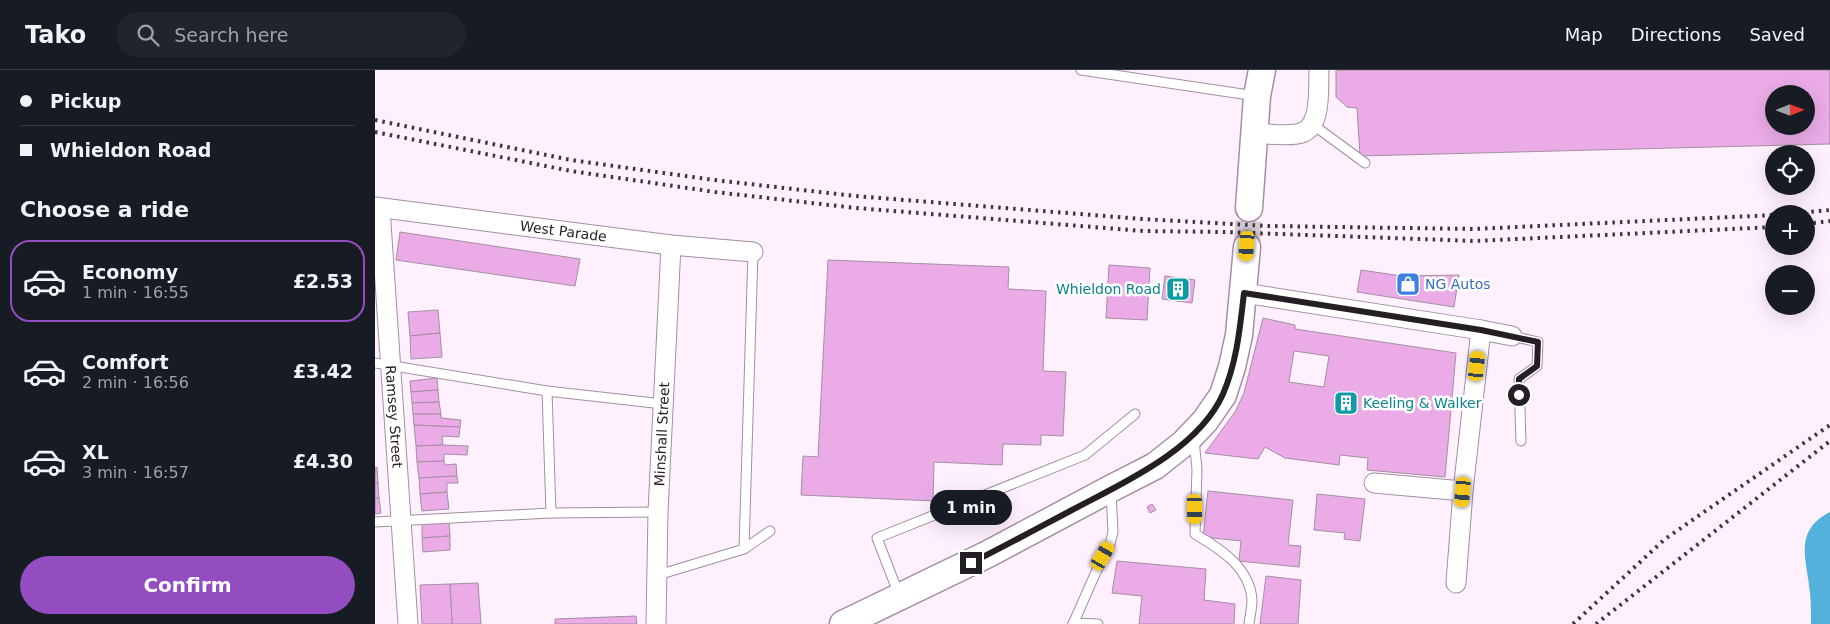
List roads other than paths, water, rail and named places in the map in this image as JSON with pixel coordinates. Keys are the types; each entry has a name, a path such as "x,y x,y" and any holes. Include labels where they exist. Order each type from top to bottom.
{"street":[{"path":"1249,208 1253,134 1262,70"},
{"path":"1253,134 1299,134 1313,124 1318,108 1319,70"},
{"name":"West Parade","path":"378,208 671,245 753,252"},
{"name":"Ramsey Street","path":"378,208 383,364 401,520 408,624"},
{"name":"Minshall Street","path":"656,624 658,512 671,245"},
{"path":"850,623 988,554 1155,466 1193,433 1205,421 1223,395 1232,367 1239,335 1247,246"},
{"path":"1244,293 1512,336"},
{"path":"1456,583 1463,492 1481,330"},
{"path":"1374,483 1463,492"}],"lane":[{"path":"1081,70 1257,96"},
{"path":"1313,124 1365,163"},
{"path":"744,549 753,252"},
{"path":"1512,336 1538,342 1537,366 1519,379 1521,441"},
{"path":"383,364 547,391 663,404"},
{"path":"547,391 551,513"},
{"path":"900,597 877,538 1085,455 1135,414"},
{"path":"1193,433 1197,469 1195,534 1219,548 1237,565 1249,582 1252,601 1249,624"},
{"path":"1098,624 1073,623 1110,544 1113,532 1110,489"},
{"path":"375,522 551,513 658,512"},
{"path":"658,575 744,549 770,531"}],"water":[{"path":"1830,512 1830,624 1811,624 1811,604 1805,547 1811,528 1818,520"}],"tunnel":[{"path":"1247,247 1249,208"}],"railway":[{"path":"375,120 571,160 714,180 855,196 1142,219 1268,226 1474,229 1765,215"},
{"path":"375,132 571,171 715,192 856,208 1143,231 1475,241 1765,227"},
{"path":"1815,211 1830,210"},
{"path":"1815,223 1830,221"},
{"path":"1573,624 1665,539 1830,425"},
{"path":"1596,624 1830,441"}],"place":[{"name":"NG Autos","path":"1408,284"},
{"name":"Whieldon Road","path":"1178,289"},
{"name":"Keeling & Walker","path":"1346,403"}]}
